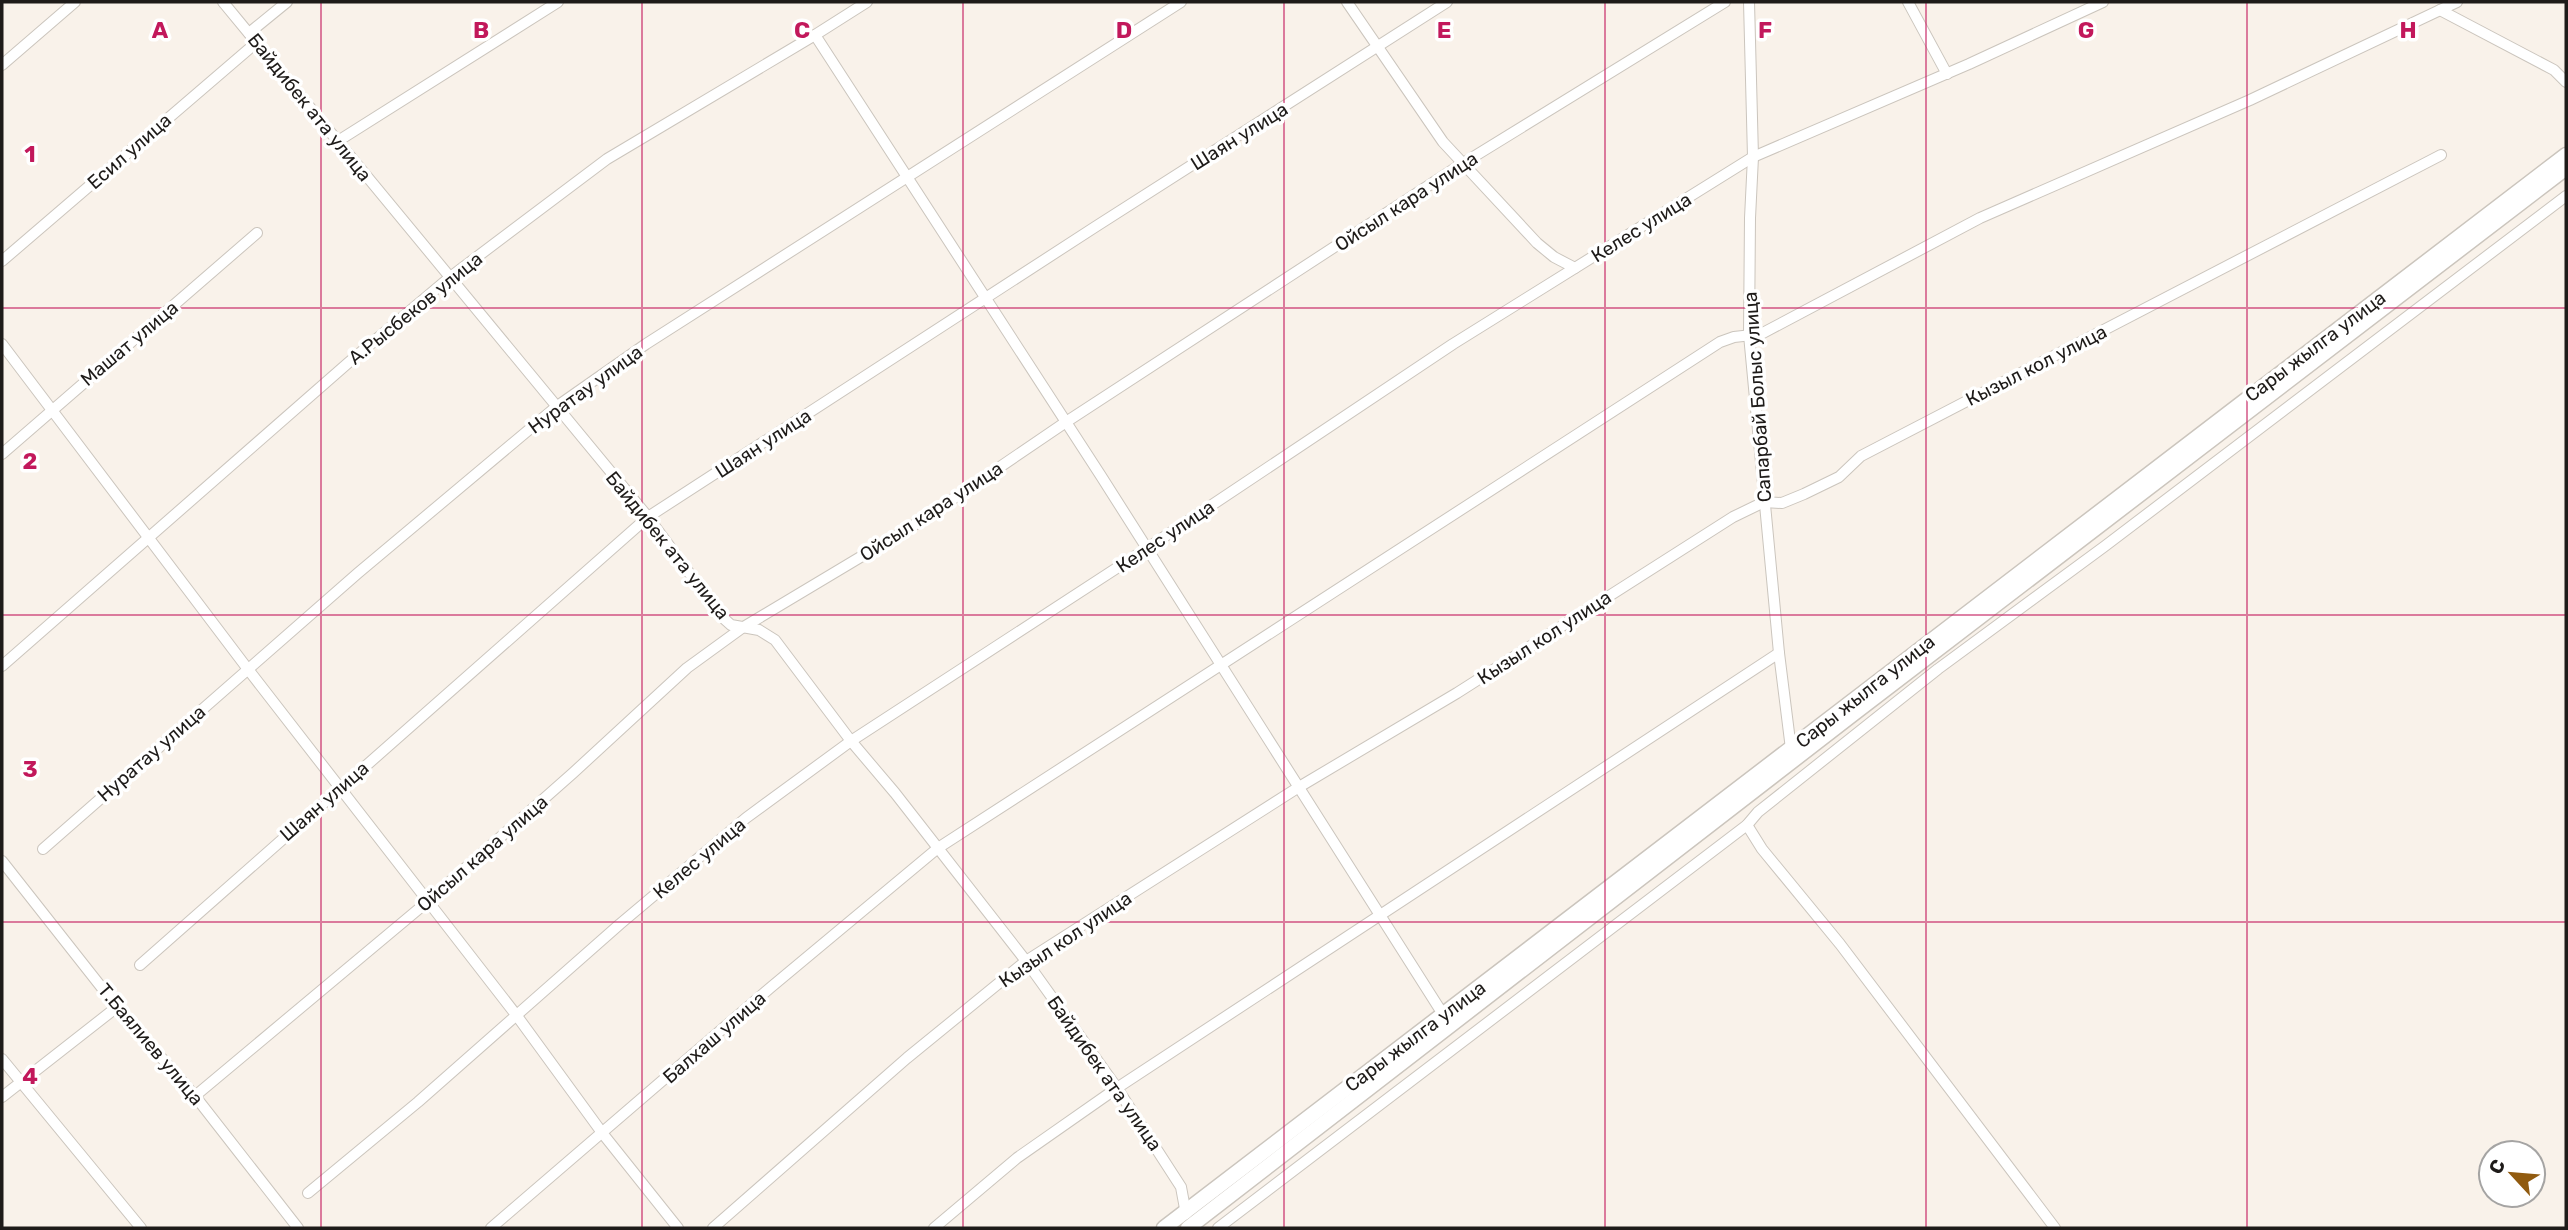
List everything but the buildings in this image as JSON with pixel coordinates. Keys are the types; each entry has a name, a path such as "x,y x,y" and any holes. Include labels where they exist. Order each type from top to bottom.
{"main road":[{"name":"Сары жылга улица","path":"1164,1228 1188,1222 1791,749 2566,155"},
{"name":"Сары жылга улица","path":"1446,1021 1875,697 2566,168"}],"street":[{"path":"2,65 75,2"},
{"name":"Байдибек ата улица","path":"223,2 648,517 721,616 731,625 759,631 775,640 851,741 1026,961 1117,1088 1181,1186 1188,1222"},
{"path":"249,33 287,2"},
{"path":"338,141 558,2"},
{"name":"А.Рысбеков улица","path":"2,666 449,278 607,159 867,2"},
{"name":"Нуратау улица","path":"43,849 247,668 556,407 646,344 1181,2"},
{"path":"1347,2 1431,127 1537,243 1554,257 1575,268"},
{"name":"Шаян улица","path":"139,965 648,517 1094,227 1447,2"},
{"name":"Ойсыл кара улица","path":"195,1096 427,902 687,668 743,628 919,522 1066,422 1463,163 1725,2"},
{"name":"Сапарбай Болыс улица","path":"1749,2 1753,157 1749,335 1779,653 1791,749"},
{"path":"1908,2 1947,74"},
{"name":"Келес улица","path":"308,1193 418,1102 620,924 746,818 851,741 1146,549 1452,344 1753,157 1947,74 2103,2"},
{"name":"Балхаш улица","path":"491,1228 770,988 938,848 1720,342 1761,334 1980,218 2250,100 2457,2"},
{"path":"2441,10 2554,70 2566,82"},
{"path":"816,35 987,298 1446,1021"},
{"name":"Есил улица","path":"2,261 257,42"},
{"name":"Кызыл кол улица","path":"713,1228 906,1058 1026,961 1732,517 1764,502 1782,503 1839,477 1861,456 2441,155"},
{"path":"1219,1228 1747,825 1758,812 1938,669 2105,546 2566,196"},
{"name":"Машат улица","path":"2,454 257,233"},
{"path":"2,344 247,668 517,1016 603,1134 678,1228"},
{"path":"934,1228 1017,1158 1117,1088 1779,653"},
{"path":"1747,825 1762,849 1840,944 2055,1228"},
{"name":"Т.Баялиев улица","path":"2,861 117,1007 195,1096 298,1228"},
{"path":"2,1097 117,1007"},
{"path":"2,1059 141,1228"}]}
